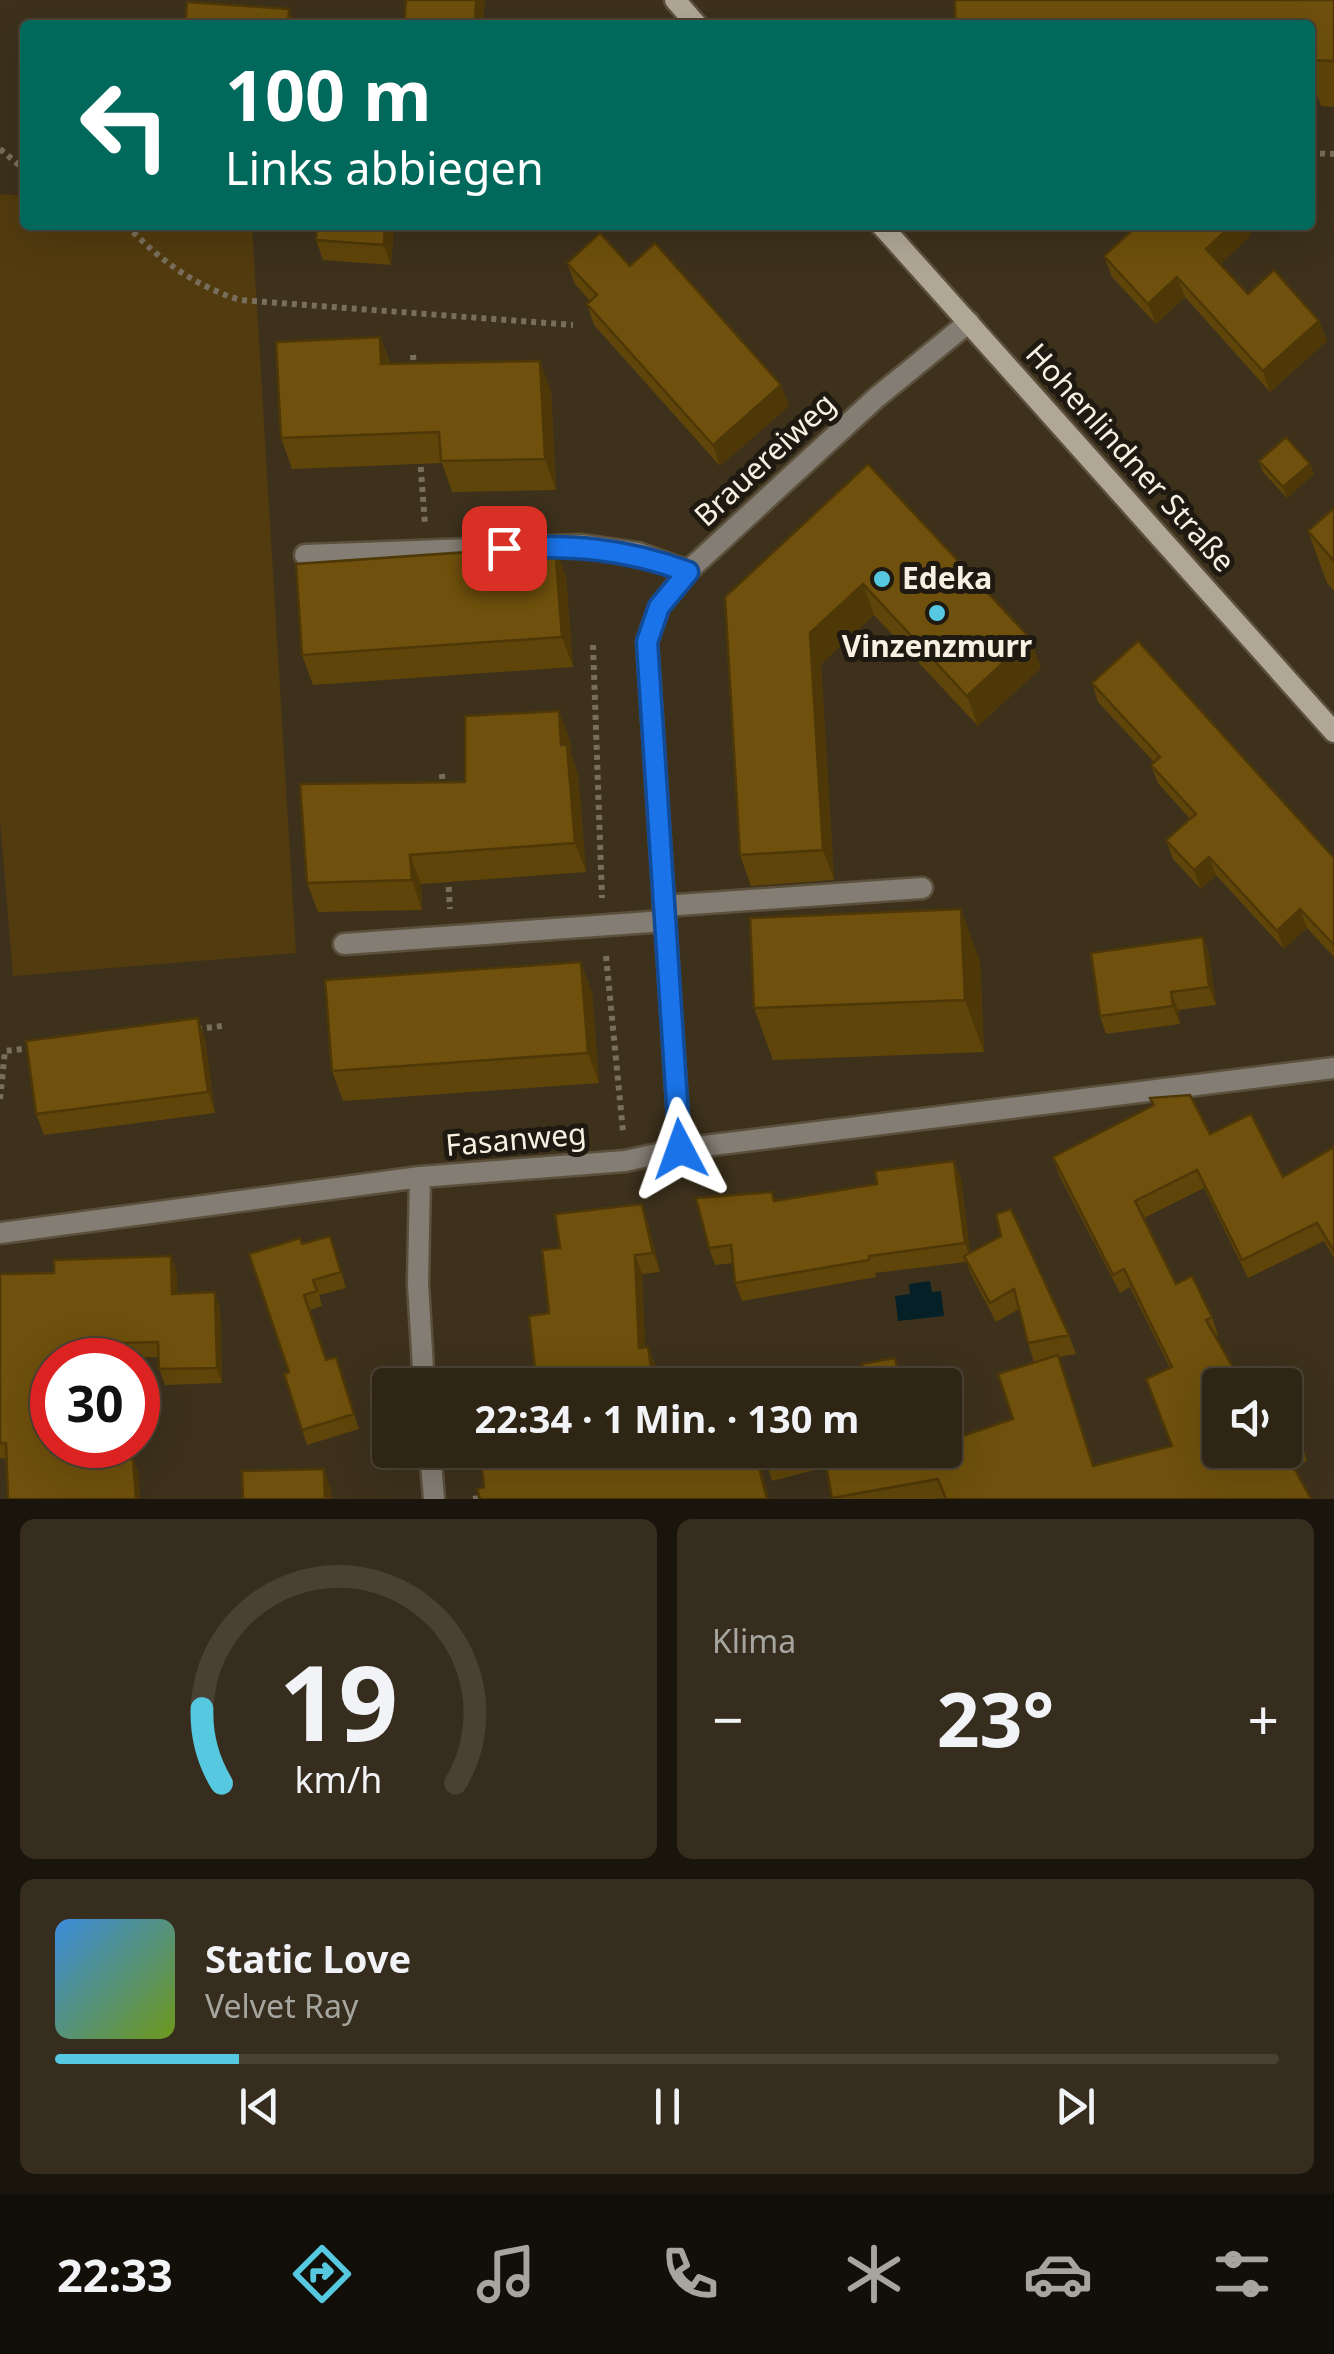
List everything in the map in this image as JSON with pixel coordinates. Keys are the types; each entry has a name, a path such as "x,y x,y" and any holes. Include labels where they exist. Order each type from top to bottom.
{"street":[{"path":"675,0 693,20"},
{"name":"Hohenlindner Straße","path":"885,230 1334,732"},
{"name":"Brauereiweg","path":"680,1149 647,642 659,607 688,572 876,398 969,322"},
{"path":"306,555 582,545 638,553 688,572"},
{"path":"344,944 922,888"},
{"name":"Fasanweg","path":"0,1233 420,1178 625,1161 680,1149 1334,1068"},
{"path":"420,1178 418,1284 423,1368"},
{"path":"431,1468 434,1499"}],"path":[{"path":"0,149 20,166"},
{"path":"131,230 161,261 204,288 240,300 572,325"},
{"path":"413,355 414,375"},
{"path":"420,453 426,551"},
{"path":"442,774 444,810"},
{"path":"447,864 451,936"},
{"path":"183,1030 222,1026"},
{"path":"0,1099 3,1048 45,1046"},
{"path":"473,1499 505,1497"}],"shaded area":[{"path":"0,194 20,196 20,230 252,230 296,953 13,976 0,819"}],"water":[{"path":"930,1281 932,1292 941,1291 944,1316 898,1321 895,1296 910,1294 909,1284"}],"building":[{"path":"406,0 476,0 475,20 404,20"},
{"path":"955,0 1334,0 1334,61 1315,60 1315,20 955,20"},
{"path":"187,2 289,9 288,20 185,20"},
{"path":"317,230 385,230 384,245 316,240"},
{"path":"1133,230 1227,230 1206,249 1248,294 1274,270 1319,321 1263,371 1177,277 1148,304 1104,256"},
{"path":"600,233 630,266 655,243 781,385 713,445 587,304 597,295 567,263"},
{"path":"380,337 381,364 540,361 545,459 441,461 439,432 281,438 276,342"},
{"path":"1286,437 1310,464 1283,487 1259,461"},
{"path":"868,464 1030,638 967,696 863,584 810,633 823,850 740,855 725,597"},
{"path":"1334,508 1334,561 1308,531"},
{"path":"555,546 562,637 302,655 296,564"},
{"path":"1138,641 1334,858 1334,945 1300,909 1277,931 1209,857 1194,870 1166,840 1196,814 1151,765 1160,757 1092,683"},
{"path":"559,711 561,745 567,745 575,843 410,855 412,880 307,883 300,784 465,782 465,716"},
{"path":"961,909 965,1000 754,1008 750,918"},
{"path":"1203,937 1209,987 1171,992 1173,1006 1100,1016 1091,953"},
{"path":"581,962 588,1053 332,1071 325,980"},
{"path":"198,1018 208,1092 36,1114 26,1041"},
{"path":"1190,1095 1210,1134 1251,1114 1283,1177 1334,1147 1334,1251 1317,1223 1242,1260 1197,1170 1135,1201 1176,1284 1192,1276 1212,1317 1206,1320 1233,1368 1202,1368 1202,1468 1294,1468 1311,1499 946,1499 938,1479 832,1498 826,1468 962,1468 962,1436 1013,1419 998,1374 1058,1355 1093,1466 1172,1446 1146,1379 1172,1367 1124,1269 1113,1275 1053,1157 1154,1105 1150,1098"},
{"path":"954,1161 965,1243 869,1256 869,1260 735,1283 731,1245 709,1248 696,1198 772,1192 774,1201 877,1184 875,1171"},
{"path":"642,1204 653,1253 635,1255 639,1348 648,1347 651,1368 535,1368 529,1316 549,1313 542,1250 560,1248 555,1214"},
{"path":"1011,1209 1069,1335 1028,1343 1014,1289 990,1303 964,1256 1001,1236 996,1214"},
{"path":"330,1236 341,1272 313,1280 317,1291 304,1295 326,1360 336,1357 354,1414 302,1430 284,1374 289,1372 249,1254 300,1238 302,1244"},
{"path":"171,1256 172,1294 215,1292 217,1368 160,1369 160,1338 30,1338 30,1468 134,1468 136,1499 8,1499 6,1443 0,1443 0,1274 54,1273 54,1260"},
{"path":"895,1358 897,1368 863,1368 862,1364"},
{"path":"482,1468 759,1468 767,1499 480,1499 477,1489 484,1487"},
{"path":"324,1469 325,1499 243,1499 242,1471"}],"place":[{"name":"Edeka","path":"882,579"},
{"name":"Vinzenzmurr","path":"937,613"}],"route":[{"path":"504,548 582,545 638,553 688,572 659,607 647,642 680,1149"}]}
